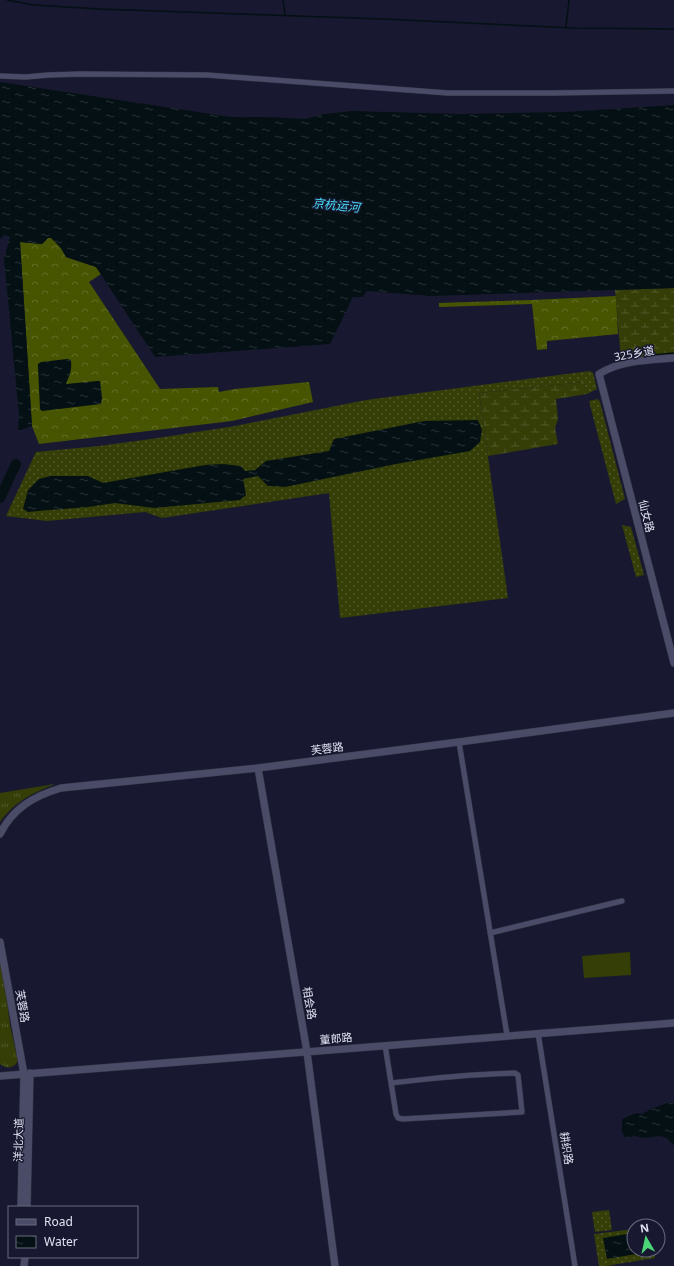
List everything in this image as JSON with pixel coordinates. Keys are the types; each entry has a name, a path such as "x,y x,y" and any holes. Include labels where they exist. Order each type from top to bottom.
{"street":[{"path":"0,76 26,77 80,74 207,75 448,93 674,92"},
{"name":"325乡道","path":"599,374 609,368 625,364 674,358"},
{"name":"仙女路","path":"599,374 674,663"},
{"name":"芙蓉路","path":"0,834 5,824 20,808 36,797 61,788 258,768 674,713"},
{"path":"459,742 507,1035"},
{"name":"相会路","path":"258,768 307,1052 335,1266"},
{"path":"490,933 622,901"},
{"name":"芙蓉路","path":"0,942 27,1074"},
{"name":"董郎路","path":"0,1076 674,1023"},
{"name":"耕织路","path":"538,1033 575,1266"},
{"path":"385,1045 396,1116 400,1119 522,1112 518,1075 515,1073 472,1074 391,1083"},
{"name":"洋北大道","path":"21,1206 27,1074"},
{"name":"洋北大道","path":"27,1074 27,1206"}],"green space":[{"path":"48,238 51,238 56,242 66,257 96,267 101,274 89,282 160,389 218,387 219,392 235,389 309,382 313,402 232,421 39,444 32,426 20,242 42,244"},
{"path":"674,288 674,354 621,359 615,290"},
{"path":"616,296 618,334 547,341 547,349 537,350 532,304 439,307 439,303"},
{"path":"590,371 593,373 597,389 587,394 584,382 479,393 508,598 340,618 329,493 162,518 145,512 47,521 6,516 36,452 99,446 158,438 235,426 366,400"},
{"path":"584,382 587,394 556,399 558,419 555,428 558,444 488,456 479,393"},
{"path":"598,399 625,499 616,504 589,401"},
{"path":"622,525 631,527 644,575 636,577"},
{"path":"55,784 25,798 12,808 0,822 0,793"},
{"path":"630,952 631,975 584,978 582,956"},
{"path":"0,958 10,1025 18,1061 12,1067 5,1067 0,1064"},
{"path":"609,1210 612,1230 595,1232 592,1212"},
{"path":"626,1230 626,1258 655,1258 599,1266 594,1234"}],"water":[{"name":"京杭运河","path":"0,82 231,117 305,119 325,114 352,111 461,114 565,112 674,105 674,288 432,296 367,291 363,297 353,297 330,344 155,357 96,267 66,257 61,248 51,238 48,238 42,244 20,242 32,426 18,431 19,415 4,259 10,237 5,235 0,239"},
{"path":"67,359 71,360 71,367 70,375 66,384 100,381 102,398 101,404 42,411 40,409 38,364 41,362"},
{"path":"478,420 482,430 480,442 470,451 396,464 285,487 268,486 258,476 243,479 246,495 240,500 154,508 115,503 88,507 28,512 23,509 28,490 39,479 51,476 88,476 103,483 205,465 223,464 241,466 245,471 255,470 266,461 329,451 334,439 424,421"},
{"path":"674,1102 674,1146 667,1138 660,1136 645,1138 634,1136 625,1138 622,1131 622,1119 636,1113 642,1114 667,1103"},
{"path":"626,1234 626,1256 607,1259 603,1238"}],"waterway":[{"path":"7,0 34,5 100,9 384,19 573,28 674,29"},
{"path":"283,0 285,15"},
{"path":"566,27 569,0"},
{"path":"652,355 674,353"},
{"path":"0,498 16,464"}]}
